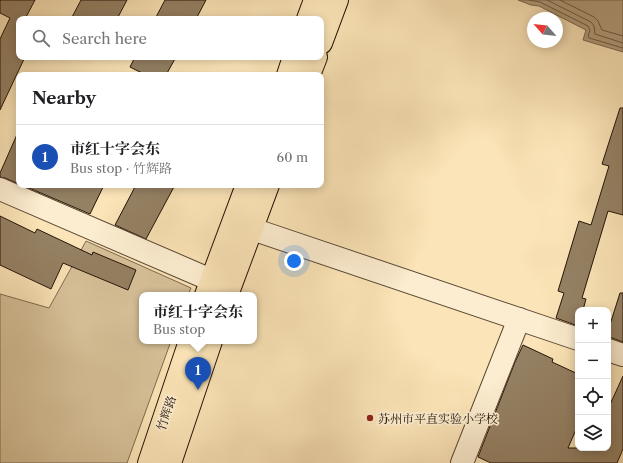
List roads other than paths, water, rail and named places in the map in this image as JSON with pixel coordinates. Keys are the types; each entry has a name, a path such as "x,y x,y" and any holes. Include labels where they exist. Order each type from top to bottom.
{"main road":[{"path":"312,16 329,1"},
{"path":"324,27 329,1"},
{"path":"289,72 293,60"},
{"path":"310,72 315,60"},
{"path":"243,224 247,188"},
{"path":"218,289 243,224 266,188"},
{"name":"竹辉路","path":"149,463 189,344"},
{"name":"竹辉路","path":"170,463 210,344"}],"street":[{"path":"0,189 218,289"},
{"path":"243,224 575,338"},
{"path":"462,463 519,319"},
{"path":"611,351 623,355"}],"water":[{"path":"518,0 623,0 623,52 583,40 586,30 563,18 563,12 551,12 539,6 531,5"}],"place":[{"name":"市红十字会东","path":"198,390"},
{"name":"苏州市平直实验小学校","path":"370,418"}]}
